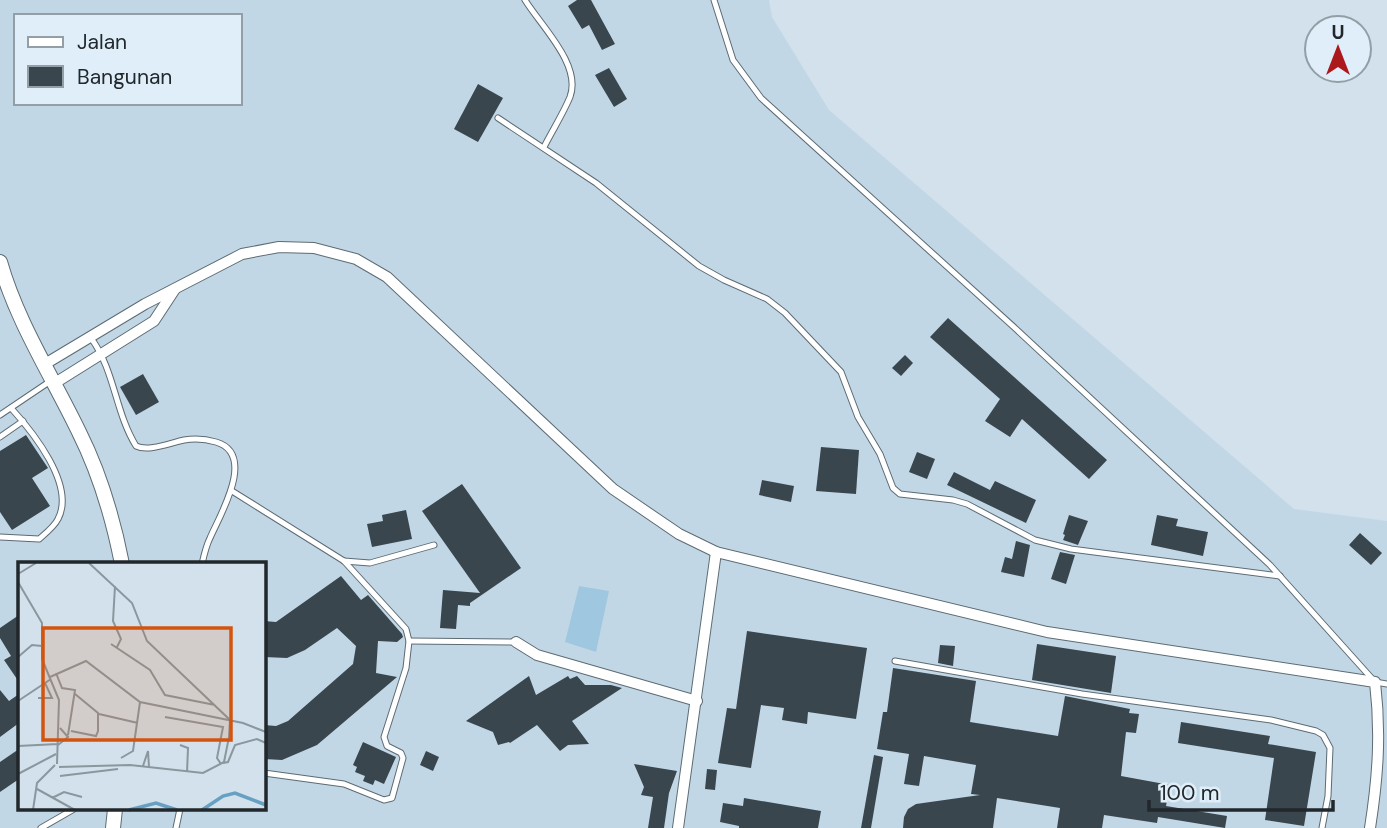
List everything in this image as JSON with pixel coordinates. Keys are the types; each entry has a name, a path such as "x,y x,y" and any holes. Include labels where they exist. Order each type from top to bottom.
{"street":[{"path":"45,364 177,286 242,254 279,247 314,248 356,259 387,277 613,489 679,534 716,552 1047,632 1375,682 1380,723 1370,828"},
{"path":"0,262 4,292 45,364 99,477 121,562"},
{"path":"54,382 154,321 177,286"},
{"path":"678,828 716,552"},
{"path":"516,642 537,654 697,701"},
{"path":"113,828 115,810"}],"lane":[{"path":"525,0 566,60 573,84 570,96 544,147"},
{"path":"714,0 733,60 761,98 1016,329 1280,576 1375,682 1387,684"},
{"path":"498,118 609,192 699,266 767,299 785,313 841,372 858,417 886,467 892,488 900,494 967,504 1035,540 1071,549 1280,576"},
{"path":"91,338 102,354 136,446 146,449 190,439 227,446 233,459 232,491 208,542 203,562"},
{"path":"0,415 54,382"},
{"path":"0,537 39,539 53,527 62,506 54,469 23,421 11,408"},
{"path":"0,437 23,421"},
{"path":"232,491 344,561 401,622 409,641 406,667 384,737 387,746 401,753 403,758 392,798 384,800 344,784 266,773"},
{"path":"344,561 370,563 434,545"},
{"path":"409,641 516,642"},
{"path":"895,661 1082,694 1270,720 1324,734 1330,748 1328,796 1322,828"},
{"path":"41,828 72,810"},
{"path":"176,828 180,810"}],"shaded area":[{"path":"0,0 769,0 772,17 829,110 1294,509 1387,521 1387,828 0,828"},
{"path":"579,586 609,591 596,652 565,642"}],"building":[{"path":"577,0 591,0 615,44 602,50 589,25 582,29 568,6"},
{"path":"609,68 627,99 614,107 595,75"},
{"path":"478,84 503,98 478,142 454,129"},
{"path":"948,318 1107,460 1089,479 1022,419 1010,437 985,421 1000,399 930,337"},
{"path":"905,355 913,363 901,376 892,368"},
{"path":"143,374 159,402 136,415 120,387"},
{"path":"26,435 48,468 32,478 50,506 12,530 0,512 0,451"},
{"path":"821,447 859,450 856,494 816,491"},
{"path":"917,452 935,459 927,479 909,472"},
{"path":"954,472 990,490 995,481 1036,500 1026,523 947,485"},
{"path":"762,480 794,486 791,502 759,495"},
{"path":"462,484 521,568 470,603 470,606 458,605 456,629 440,628 443,590 480,593 422,511"},
{"path":"406,510 412,539 372,547 367,524 383,521 382,515"},
{"path":"1069,515 1088,521 1078,545 1063,540"},
{"path":"1157,515 1178,519 1176,526 1208,532 1203,556 1151,545"},
{"path":"1360,533 1382,553 1371,565 1349,545"},
{"path":"1016,541 1030,545 1024,577 1001,572 1005,557 1012,559"},
{"path":"1060,552 1075,555 1066,584 1051,579"},
{"path":"341,576 361,600 368,595 403,637 397,642 378,641 376,673 397,677 317,745 282,760 266,759 266,725 276,726 288,721 353,664 356,646 337,628 305,650 287,658 266,657 266,621 276,622"},
{"path":"18,616 18,681 4,660 11,656 0,638 0,628"},
{"path":"747,631 867,648 856,719 808,712 807,724 782,720 784,708 761,705 751,768 718,763 727,708 736,709"},
{"path":"1037,644 1116,656 1111,693 1032,680"},
{"path":"940,645 955,646 953,666 938,663"},
{"path":"893,668 976,681 970,722 1058,736 1065,696 1130,709 1129,713 1139,714 1136,733 1126,732 1121,776 1170,785 1166,806 1227,816 1225,828 1158,817 1157,823 1104,815 1102,828 1057,828 1060,808 997,798 993,828 903,828 908,809 916,804 980,795 971,794 976,765 924,756 919,786 904,784 909,754 877,749 883,712 887,712"},
{"path":"529,676 536,695 568,676 570,679 577,676 585,685 611,685 622,688 572,721 589,744 568,745 560,751 537,725 510,743 498,745 493,732 466,721"},
{"path":"0,690 9,701 18,695 18,724 0,737"},
{"path":"1181,722 1270,736 1268,744 1316,752 1304,826 1265,820 1274,758 1178,743"},
{"path":"363,742 396,757 384,784 375,780 373,785 363,781 365,776 355,772 357,767 353,765"},
{"path":"18,750 18,780 0,792 0,762"},
{"path":"426,751 439,757 433,771 420,765"},
{"path":"874,755 883,757 871,828 861,828"},
{"path":"634,764 677,771 669,793 664,828 648,828 653,797 641,795 644,787"},
{"path":"707,769 717,770 715,790 705,789"},
{"path":"744,798 821,811 818,828 739,828 720,822 723,803 743,806"}]}
